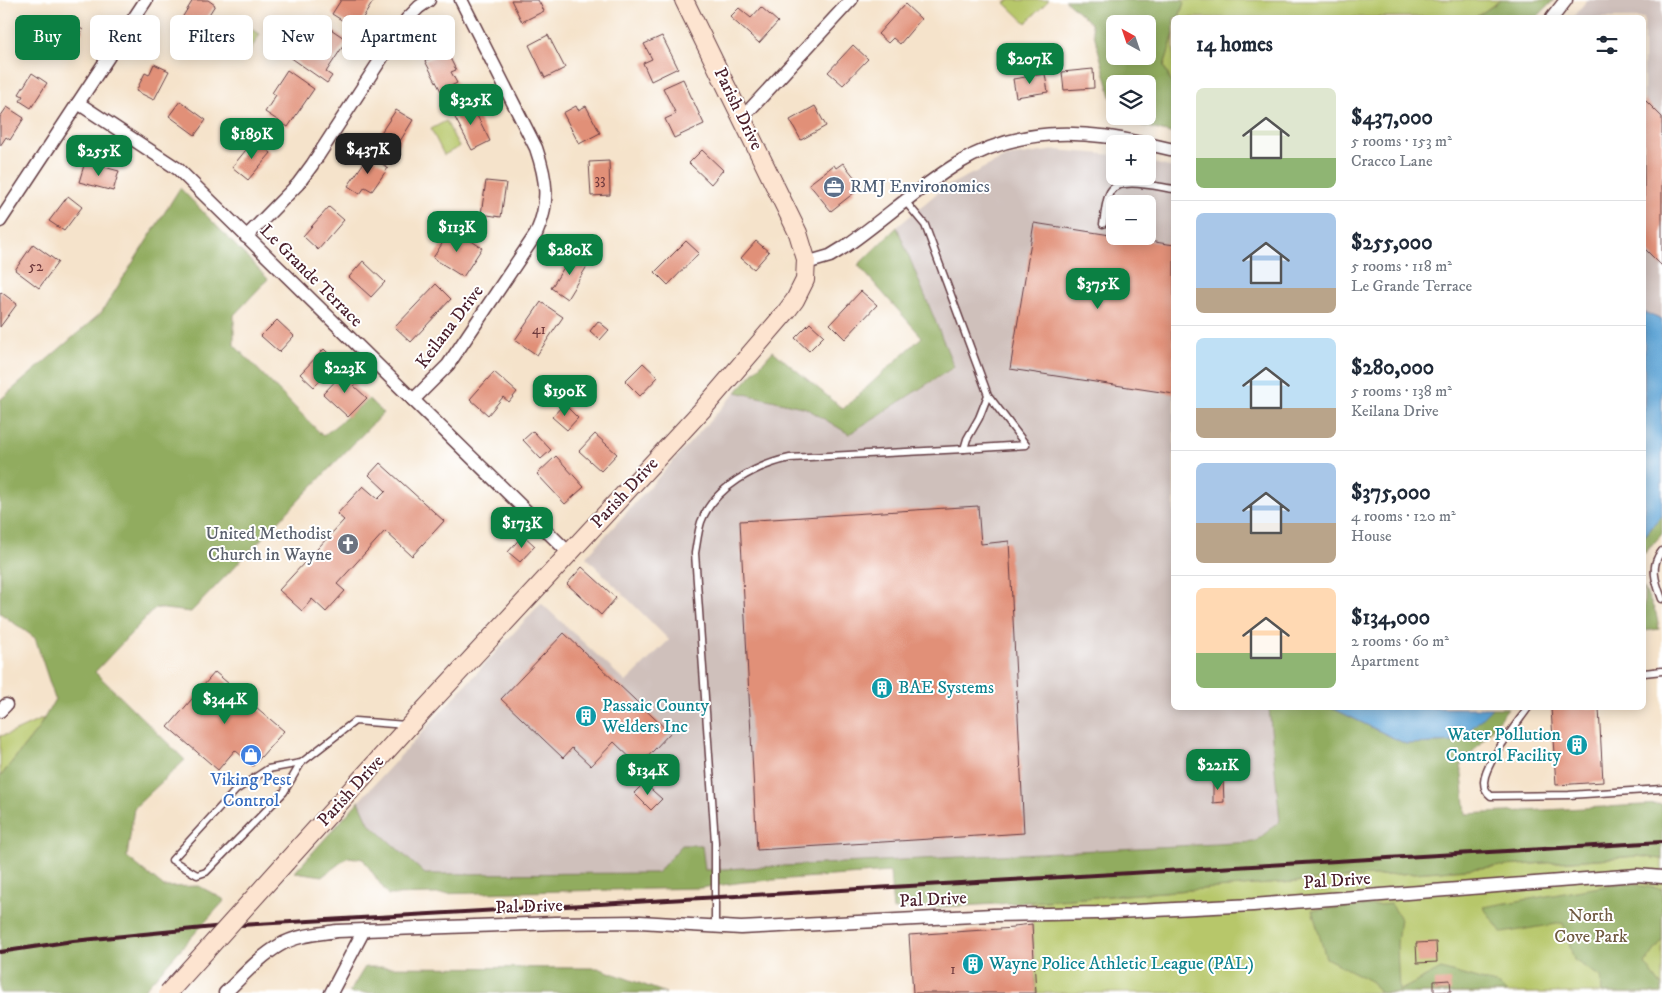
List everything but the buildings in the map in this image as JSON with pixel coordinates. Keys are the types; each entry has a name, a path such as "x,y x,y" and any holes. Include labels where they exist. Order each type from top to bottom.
{"street":[{"path":"0,221 146,0"},
{"path":"246,237 298,184 407,19 429,0"},
{"name":"Keilana Drive","path":"413,400 448,366 464,344 536,234 543,219 546,203 544,176 536,148 461,0"},
{"name":"Parish Drive","path":"168,993 410,725 702,410 786,312 801,289 806,263 798,233 684,0"},
{"path":"742,118 851,0"},
{"path":"1554,15 1566,0"},
{"name":"Le Grande Terrace","path":"78,103 162,156 178,169 570,554"},
{"path":"806,263 830,256 843,248 956,164 979,152 1004,142 1031,136 1059,133 1106,136"},
{"path":"1156,146 1171,149"},
{"name":"Pal Drive","path":"225,993 265,956 282,944 303,937 337,931 640,922 741,928 993,915 1097,914 1253,905 1637,874 1662,877"},
{"path":"331,993 364,930"}],"lane":[{"path":"1103,224 1109,194 1115,186 1124,183 1171,189"},
{"path":"715,926 715,842 695,553 702,520 714,502 730,486 754,469 790,458 1026,444 988,395 925,225 905,201"},
{"path":"964,449 988,395"},
{"path":"1662,551 1658,555 1654,566 1655,579 1662,599"},
{"path":"1646,673 1662,671"},
{"path":"1527,710 1499,750 1486,774 1484,784 1488,794 1502,796 1570,795 1662,790"},
{"path":"301,763 268,769 236,790 172,860 197,875 206,872 284,792 301,763 355,721 410,725"}],"shaded area":[{"path":"1587,0 1662,0 1662,320 1646,313 1646,15 1575,15"},
{"path":"1056,150 1106,154 1106,185 1156,185 1156,164 1171,167 1171,710 1269,710 1280,821 1255,842 705,870 702,845 657,873 425,874 369,823 359,801 541,603 626,682 669,640 586,557 736,392 806,408 849,434 954,368 897,227 943,188 1006,157"}],"green space":[{"path":"1009,0 1049,0 1026,23 1005,3"},
{"path":"1065,0 1182,0 1184,2 1180,15 1171,15 1171,44 1164,66 1171,82 1171,133 1140,125 1156,125 1156,75 1106,75 1106,78 1091,23"},
{"path":"1182,0 1501,0 1479,15 1180,15 1184,2"},
{"path":"1501,0 1554,0 1539,15 1479,15"},
{"path":"253,30 260,34 253,46"},
{"path":"1171,44 1171,82 1164,66"},
{"path":"446,121 459,147 444,155 431,129"},
{"path":"180,188 268,279 234,315 234,345 323,436 369,399 383,413 191,612 155,608 95,672 185,760 134,808 127,857 164,887 199,886 225,900 141,993 0,993 0,777 38,729 55,699 35,638 0,613 0,400 101,313"},
{"path":"897,227 954,367 849,434 806,408 736,392 773,351 843,409 922,337 858,265"},
{"path":"1662,515 1662,534 1646,552 1646,535"},
{"path":"1646,592 1656,613 1659,629 1646,631"},
{"path":"1269,710 1336,710 1406,744 1458,742 1490,710 1506,710 1461,765 1466,814 1662,804 1662,859 1637,856 1031,902 893,910 890,872 744,882 700,888 388,895 363,859 348,857 323,876 295,872 359,801 369,823 425,874 657,873 682,845 702,845 705,870 1255,842 1280,821"},
{"path":"44,718 38,729 0,777 0,736 9,734"},
{"name":"North Cove Park","path":"1637,856 1662,859 1662,993 1036,993 1031,902"},
{"path":"1623,883 1662,889 1662,940 1645,964 1662,987 1662,993 1602,993 1601,977 1574,960 1563,923 1502,933 1483,907"},
{"path":"1391,904 1400,917 1397,944 1399,991 1441,969 1499,985 1507,993 1380,993 1372,982 1326,958 1312,910"},
{"path":"365,967 598,968 666,993 349,993"}],"water":[{"path":"1646,313 1662,320 1662,515 1646,535"},
{"path":"1336,710 1490,710 1458,742 1406,744"}],"railway":[{"path":"0,952 73,941 224,926 1662,842"}],"place":[{"name":"RMJ Environomics","path":"834,187"},
{"name":"United Methodist Church in Wayne","path":"348,544"},
{"name":"BAE Systems","path":"882,688"},
{"name":"Passaic County Welders Inc","path":"586,716"},
{"name":"Water Pollution Control Facility","path":"1577,745"},
{"name":"Viking Pest Control","path":"251,755"},
{"name":"Wayne Police Athletic League (PAL)","path":"973,964"}]}
